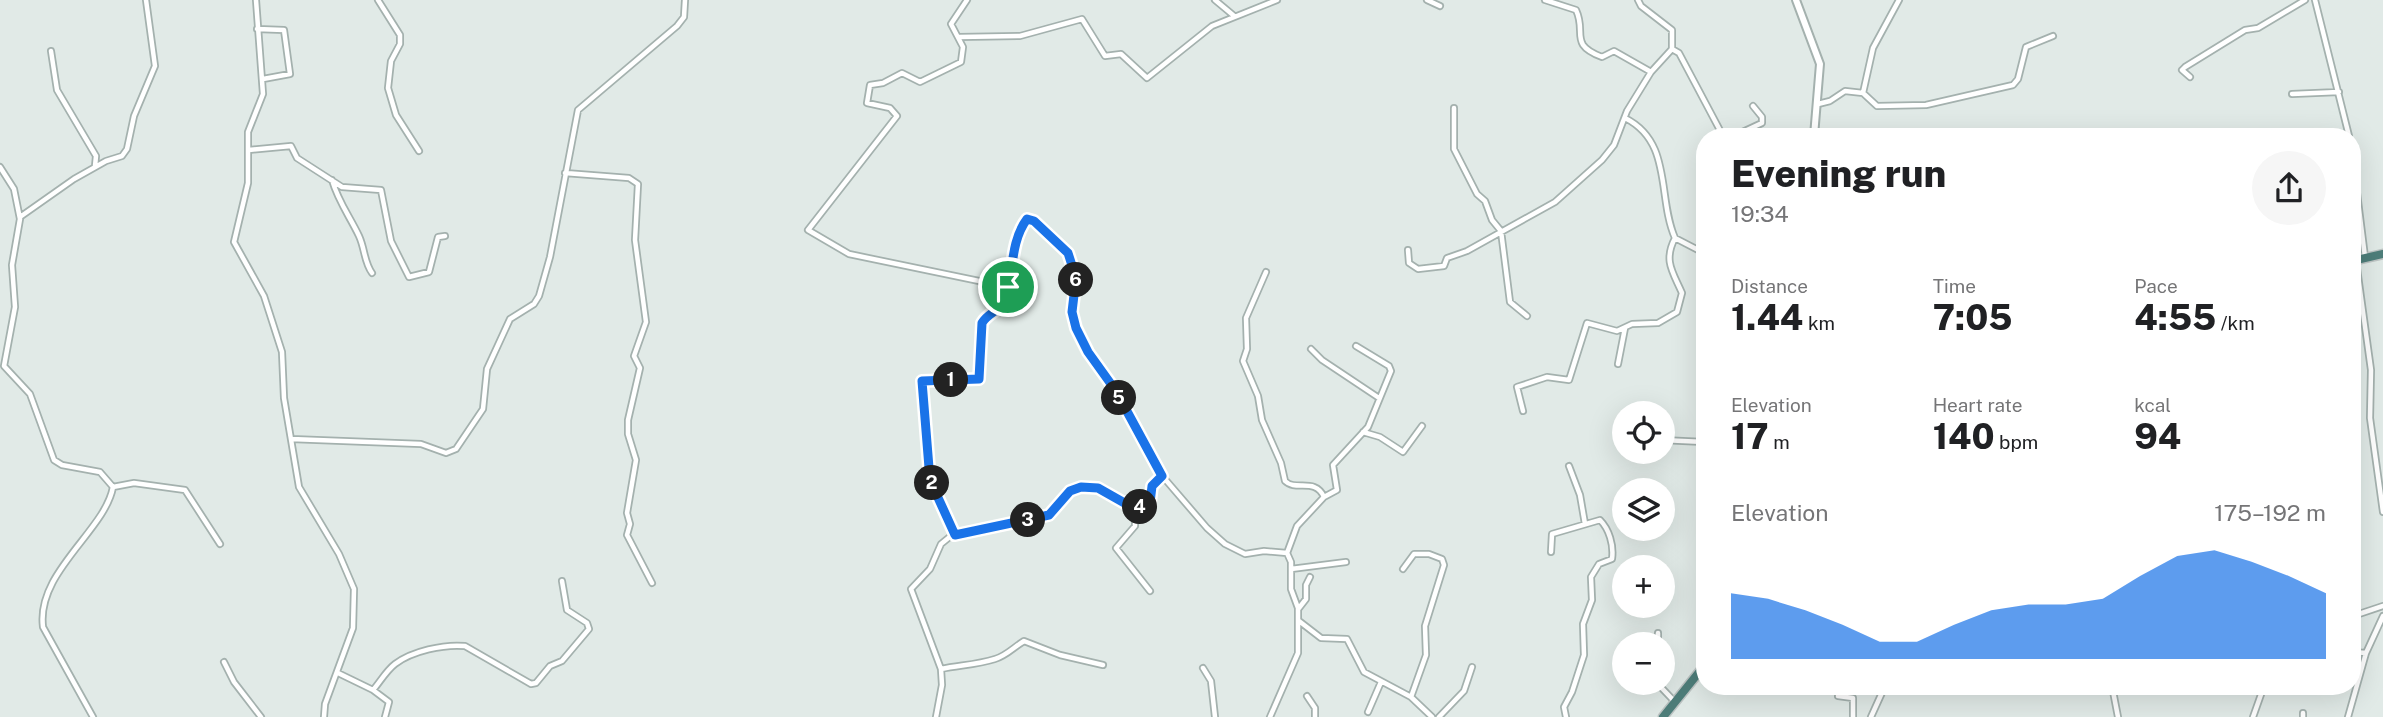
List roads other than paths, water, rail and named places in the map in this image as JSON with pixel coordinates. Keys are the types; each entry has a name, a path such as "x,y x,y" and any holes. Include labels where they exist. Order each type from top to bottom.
{"highway":[{"path":"2361,259 2383,254"},
{"path":"1663,717 1696,677"}],"street":[{"path":"19,218 93,169 124,153 135,113 154,69 146,0"},
{"path":"256,0 263,79 261,103 248,132 248,183 234,242 264,296 282,352 284,398 294,471 301,493 339,554 354,589 353,628 324,717"},
{"path":"378,0 400,35 388,71 391,101 419,151"},
{"path":"291,439 421,444 446,453 456,449 483,410 487,369 510,319 534,304 539,296 550,257 578,110 677,26 684,17 685,0"},
{"path":"968,0 951,24 959,37 963,59 951,69 920,82 902,73 883,83 870,85 867,103 890,108 897,116 808,230 849,254 1008,287"},
{"path":"1215,0 1234,15"},
{"path":"959,37 1020,36 1082,19 1105,56 1121,54 1147,78 1192,39 1234,15 1277,0"},
{"path":"1427,0 1440,6"},
{"path":"1545,0 1576,10 1581,44 1591,52 1602,57 1614,51 1651,72"},
{"path":"1408,250 1411,264 1429,270 1444,266 1447,258 1467,251 1555,202 1609,152 1651,72 1672,50 1672,30 1643,9 1638,0"},
{"path":"1796,0 1819,60 1815,128"},
{"path":"1863,93 1873,48 1899,0"},
{"path":"2190,77 2182,70 2185,67 2245,30 2258,28 2305,0"},
{"path":"2315,0 2347,128"},
{"path":"257,29 284,30 290,74 263,79"},
{"path":"1818,104 1830,101 1842,92 1863,93 1873,105 1900,107 1948,101 2015,84 2026,47 2053,36"},
{"path":"1672,50 1679,52 1719,128"},
{"path":"51,51 57,90 98,159 93,169"},
{"path":"2291,94 2339,93"},
{"path":"1751,128 1762,123 1762,117 1754,106"},
{"path":"1454,108 1454,149 1477,194 1485,201 1492,220 1501,231 1510,302 1527,316"},
{"path":"1523,411 1517,387 1547,377 1569,380 1586,324 1608,331 1660,322 1681,307 1681,290 1669,266 1675,238 1666,208 1664,175 1658,156 1648,140 1625,118"},
{"path":"249,150 292,146 298,159 344,188 375,188 382,192 387,231 409,277 429,272 437,239 440,235 445,236"},
{"path":"0,167 14,189 19,218 12,258 15,307 2,369 30,394 54,460 62,465 100,472 113,487"},
{"path":"565,173 629,178 638,184 635,240 646,322 634,356 640,368 628,421 628,435 636,465 627,513 630,524 627,536 628,543 652,583"},
{"path":"331,179 338,200 361,240 366,264 372,273"},
{"path":"955,535 930,480 922,381 979,379 982,323 986,317 1001,308 1023,224 1032,220 1068,253 1076,278 1072,312 1076,328 1088,352 1116,391 1162,476 1225,544 1245,554 1267,551 1286,553"},
{"path":"2361,227 2365,258"},
{"path":"1675,238 1696,249"},
{"path":"1266,272 1245,318 1247,349 1243,365 1258,396 1262,420 1281,463 1284,481 1293,486 1311,485 1320,490 1324,497"},
{"path":"2361,306 2371,370 2370,418 2383,512"},
{"path":"1618,364 1625,328"},
{"path":"1270,717 1298,653 1298,608 1291,589 1291,569 1286,553 1297,526 1324,497 1338,489 1334,463 1363,432 1391,367 1356,346"},
{"path":"1311,349 1322,360 1379,398"},
{"path":"1363,432 1380,437 1404,452 1422,426"},
{"path":"1675,441 1696,442"},
{"path":"1569,466 1580,495 1585,524"},
{"path":"1135,509 1150,503 1152,486 1162,476"},
{"path":"113,487 134,483 185,490 220,544"},
{"path":"93,717 43,627 43,617 58,574 105,506 113,487"},
{"path":"936,717 941,669 911,589 930,569 941,544 955,535 1049,515 1070,491 1081,487 1098,488 1135,509"},
{"path":"1135,509 1135,527 1116,548 1150,591"},
{"path":"1551,552 1551,535 1602,520 1610,539 1613,557 1599,564 1591,577 1592,600 1583,624 1584,655 1572,692 1564,705 1566,717"},
{"path":"1403,569 1414,554 1433,555 1443,561 1425,626 1426,655 1410,697"},
{"path":"1291,569 1346,562"},
{"path":"1298,608 1306,599 1306,585 1310,577"},
{"path":"373,690 398,662 449,645 465,646 505,671 531,684 536,683 550,666 562,661 589,627 567,610 562,581"},
{"path":"2361,613 2383,606"},
{"path":"2361,671 2383,616"},
{"path":"1299,621 1321,638 1347,639 1362,669 1410,697 1432,717"},
{"path":"941,669 966,668 977,661 996,659 1024,641 1060,655 1103,665"},
{"path":"2361,653 2366,653"},
{"path":"224,662 238,688 261,717"},
{"path":"1439,717 1464,691 1472,667"},
{"path":"1203,668 1211,681 1215,717"},
{"path":"338,673 373,690 389,702 385,717"},
{"path":"1368,712 1381,682"},
{"path":"1668,695 1676,703"},
{"path":"1871,717 1881,695"},
{"path":"2114,695 2118,717"},
{"path":"2253,717 2261,695"},
{"path":"2348,717 2354,695"},
{"path":"1307,696 1315,708 1315,717"},
{"path":"1839,696 1853,698 1853,717"}]}
